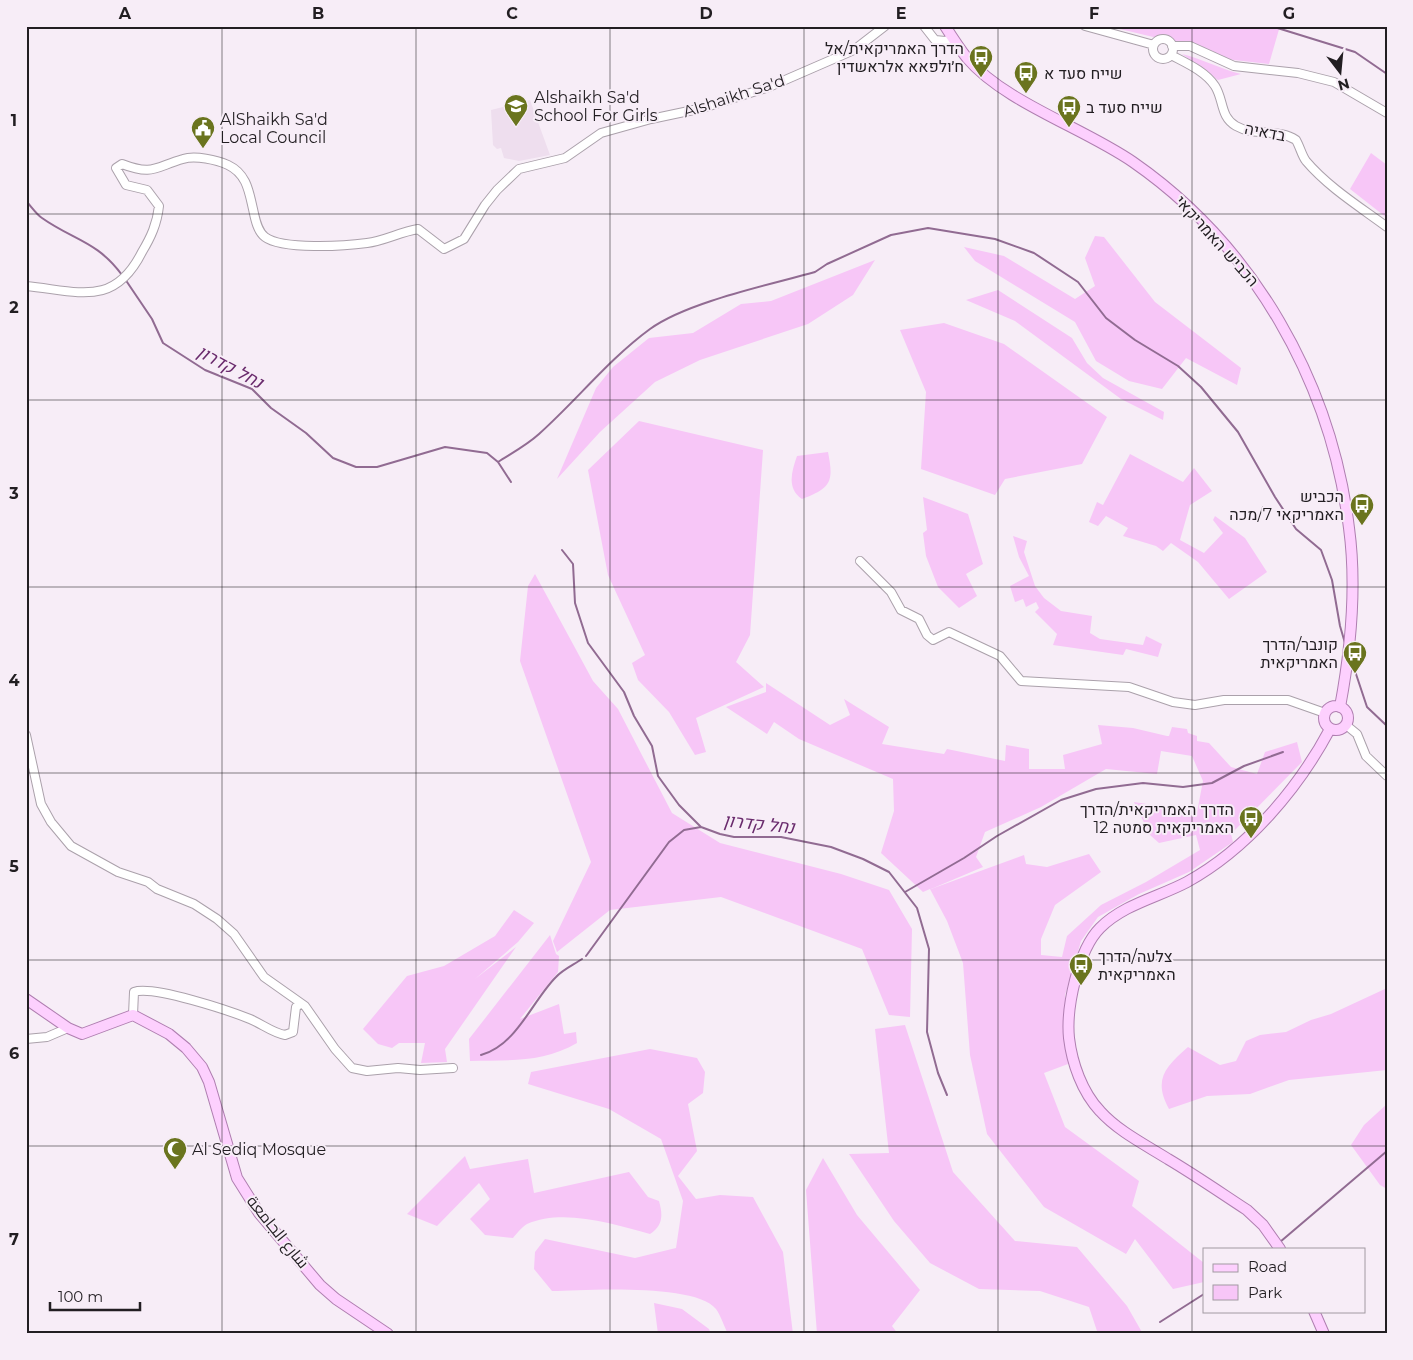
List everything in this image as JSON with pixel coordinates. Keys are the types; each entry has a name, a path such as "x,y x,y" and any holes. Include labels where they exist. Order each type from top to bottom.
{"main road":[{"name":"הכביש האמריקאי","path":"945,26 967,58 995,83 1100,141 1162,183 1200,218 1234,256 1262,291 1280,321 1314,390 1338,468 1349,527 1352,599 1348,665 1340,707"},
{"path":"1333,706 1340,707 1348,714 1346,725 1341,730 1330,729 1325,724 1325,713 1333,706"},
{"path":"1279,1248 1263,1225 1247,1210 1135,1138 1099,1110 1076,1068 1069,1037 1070,1011 1080,961 1099,928 1119,913 1202,873 1238,845 1266,817 1307,768 1330,729"},
{"path":"26,1000 68,1028 82,1034 133,1015"},
{"name":"شارع الجامعة","path":"133,1015 169,1034 186,1048 202,1067 218,1110 227,1149 237,1178 259,1213 303,1262 320,1285 336,1299 388,1334"},
{"path":"1314,1312 1324,1334"}],"street":[{"name":"Alshaikh Sa'd","path":"26,286 89,293 121,283 131,273 157,224 159,206 147,190 126,184 116,168 122,164 144,171 166,167 185,158 203,159 229,166 247,181 258,227 264,237 277,241 295,245 320,246 368,243 418,229 444,249 464,239 484,205 519,169 565,158 601,133 651,119 704,108 769,87 854,50 885,26"},
{"path":"924,26 935,40 945,41 953,38"},
{"path":"1085,26 1154,45 1163,39 1172,46 1190,46 1234,66 1298,73 1334,82 1387,113"},
{"path":"1154,45 1154,53 1159,58 1171,55 1172,46"},
{"name":"בדאיה","path":"1171,55 1201,72 1214,84 1224,114 1229,121 1248,131 1282,133 1296,140 1304,160 1333,186 1387,227"},
{"path":"860,561 891,592 901,610 918,619 927,635 933,640 949,632 957,635 984,650 1000,656 1021,680 1129,687 1173,702 1195,705 1224,700 1266,702 1288,700 1325,713"},
{"path":"1346,725 1358,734 1366,756 1387,776"},
{"path":"26,735 41,804 51,822 71,846 118,872 148,882 157,889 194,904 217,919 234,934 264,977 305,1006 335,1050 352,1068 367,1071 398,1068 420,1070 453,1068"},
{"path":"133,1015 134,992 146,991 198,1002 251,1020 286,1035 292,1032 296,1007 300,1004"},
{"path":"26,1039 47,1037 68,1028"}],"shaded area":[{"name":"Alshaikh Sa'd School For Girls","path":"530,100 550,155 519,161 504,158 501,148 497,149 493,145 491,110"}],"green space":[{"path":"1107,26 1280,26 1269,64 1225,59 1166,40"},
{"path":"1182,54 1226,69 1241,74 1218,80"},
{"path":"1371,153 1387,165 1387,218 1350,189"},
{"path":"1095,236 1104,237 1155,302 1241,368 1237,385 1186,358 1162,389 1129,381 1096,361 1075,322 975,261 964,247 1004,256 1075,299 1095,286 1085,258"},
{"path":"875,260 853,295 808,324 700,360 655,382 600,432 557,479 596,388 613,367 649,338 693,333 741,304 771,301"},
{"path":"998,290 1072,338 1087,363 1103,378 1164,412 1163,420 1121,399 1015,321 966,300"},
{"path":"944,323 1004,344 1107,417 1082,464 1005,479 995,495 921,469 926,392 900,330"},
{"path":"639,421 763,450 750,635 736,662 764,687 696,718 706,752 695,755 669,712 638,680 632,663 645,655 608,575 588,470"},
{"path":"828,452 831,470 828,483 819,491 802,499 797,495 792,485 792,473 797,456"},
{"path":"1130,454 1183,482 1194,468 1212,491 1190,505 1180,540 1204,553 1223,533 1213,520 1215,516 1245,538 1267,572 1229,599 1198,562 1171,543 1163,551 1156,546 1123,536 1128,528 1106,516 1098,526 1089,522 1097,502 1103,505"},
{"path":"923,497 968,514 983,564 966,574 977,596 959,608 938,587 926,556 923,533 927,530"},
{"path":"1013,536 1027,541 1024,552 1035,586 1044,598 1061,611 1092,616 1090,633 1100,639 1143,645 1146,636 1162,644 1158,657 1126,649 1123,655 1053,645 1057,634 1035,612 1039,608 1036,602 1026,607 1023,599 1015,602 1010,586 1029,576 1019,557"},
{"path":"535,574 593,681 618,709 672,813 720,843 841,874 889,890 912,929 910,1017 889,1015 862,949 721,897 610,910 557,952 553,941 591,862 520,661 528,586"},
{"path":"766,683 830,725 850,715 844,699 889,727 882,744 944,754 947,749 1005,761 1006,745 1029,749 1029,769 1065,769 1063,755 1102,744 1098,725 1133,728 1167,736 1169,736 1172,727 1187,729 1188,733 1197,736 1197,741 1209,743 1231,767 1257,774 1265,752 1297,742 1302,762 1231,834 1233,842 1189,872 1139,894 1098,917 1081,941 1065,995 1068,1064 1044,1073 1065,1127 1139,1181 1132,1206 1203,1262 1203,1282 1173,1289 1135,1239 1126,1254 1044,1207 987,1134 970,1055 963,963 947,921 930,889 923,892 881,853 894,811 893,779 799,739 774,722 767,734 726,707 766,692","holes":["1161,751 1192,756 1203,781 1197,812 1134,802 1150,835 1159,843 1196,835 1200,850 1146,882 1101,905 1067,936 1062,957 1041,955 1041,939 1055,905 1101,872 1089,854 1047,867 1026,864 1024,855 931,889 983,867 976,857 985,832 1041,807 1106,769 1157,774"]},
{"path":"514,910 534,923 518,942 475,979 516,947 445,1049 447,1062 421,1063 425,1043 399,1043 392,1048 378,1044 363,1029 407,976 444,966 495,936"},
{"path":"550,935 556,954 559,956 558,972 520,1019 559,1004 564,1034 576,1032 577,1043 551,1054 538,1057 470,1061 469,1039"},
{"path":"1387,988 1387,1070 1289,1080 1250,1094 1207,1096 1169,1109 1162,1090 1164,1075 1173,1061 1188,1047 1220,1065 1236,1061 1246,1041 1260,1035 1286,1032"},
{"path":"905,1025 953,1172 1015,1241 1077,1247 1127,1306 1143,1334 1098,1334 1089,1307 1040,1291 979,1289 930,1263 894,1221 849,1154 889,1153 875,1029"},
{"path":"650,1049 697,1058 705,1072 703,1093 688,1104 697,1151 678,1176 696,1199 720,1195 753,1197 783,1252 793,1334 728,1334 716,1309 705,1301 687,1295 613,1289 552,1291 534,1269 535,1252 545,1239 635,1258 676,1248 683,1201 661,1139 609,1109 528,1084 531,1072"},
{"path":"1387,1104 1387,1189 1380,1185 1351,1145 1364,1125"},
{"path":"465,1156 470,1169 528,1159 534,1193 629,1172 648,1197 659,1201 661,1211 660,1224 650,1234 605,1222 572,1217 556,1217 541,1219 527,1224 513,1238 485,1235 470,1219 490,1199 479,1183 437,1226 407,1214"},
{"path":"823,1158 857,1215 920,1290 892,1326 898,1334 817,1334 806,1190"},
{"path":"654,1303 682,1309 709,1329 711,1334 658,1334"}],"waterway":[{"path":"1271,26 1355,52 1387,74"},
{"name":"נחל קדרון","path":"26,201 42,218 94,248 113,264 122,275"},
{"path":"498,462 539,434 621,353 650,329 666,319 729,295 815,272 827,264 891,235 928,228 995,239 1034,253 1078,282 1106,318 1135,340 1178,366 1201,387 1238,432 1275,497 1296,529 1321,550 1332,580 1345,643"},
{"name":"נחל קדרון","path":"125,279 152,319 163,343 205,370 252,389 271,408 306,433 333,458 356,467 377,467 445,447 487,453 498,462 511,482"},
{"name":"נחל קדרון","path":"562,550 573,564 575,603 588,643 624,692 634,716 652,746 658,776 679,805 701,827 720,834 734,837 781,837 831,847 863,859 889,872 917,908 929,949 927,1032 938,1073 947,1095"},
{"path":"1352,662 1367,707 1387,726"},
{"path":"905,892 964,858 997,836 1061,800 1096,789 1143,783 1183,787 1212,783 1244,766 1283,752"},
{"path":"586,956 669,842 684,830 701,827"},
{"path":"481,1055 494,1050 505,1042 556,977 582,959"},
{"path":"1280,1242 1387,1151"},
{"path":"1160,1322 1203,1295"}],"place":[{"name":"הדרך האמריקאית/אל ח׳ולפאא אלראשדין","path":"981,78"},
{"name":"שייח סעד א","path":"1026,94"},
{"name":"Alshaikh Sa'd School For Girls","path":"516,127"},
{"name":"שייח סעד ב","path":"1069,128"},
{"name":"AlShaikh Sa'd Local Council","path":"203,149"},
{"name":"הכביש האמריקאי 7/מכה","path":"1362,526"},
{"name":"קונבר/הדרך האמריקאית","path":"1355,674"},
{"name":"הדרך האמריקאית/הדרך האמריקאית סמטה 12","path":"1251,839"},
{"name":"צלעה/הדרך האמריקאית","path":"1081,986"},
{"name":"Al Sediq Mosque","path":"175,1170"}]}
